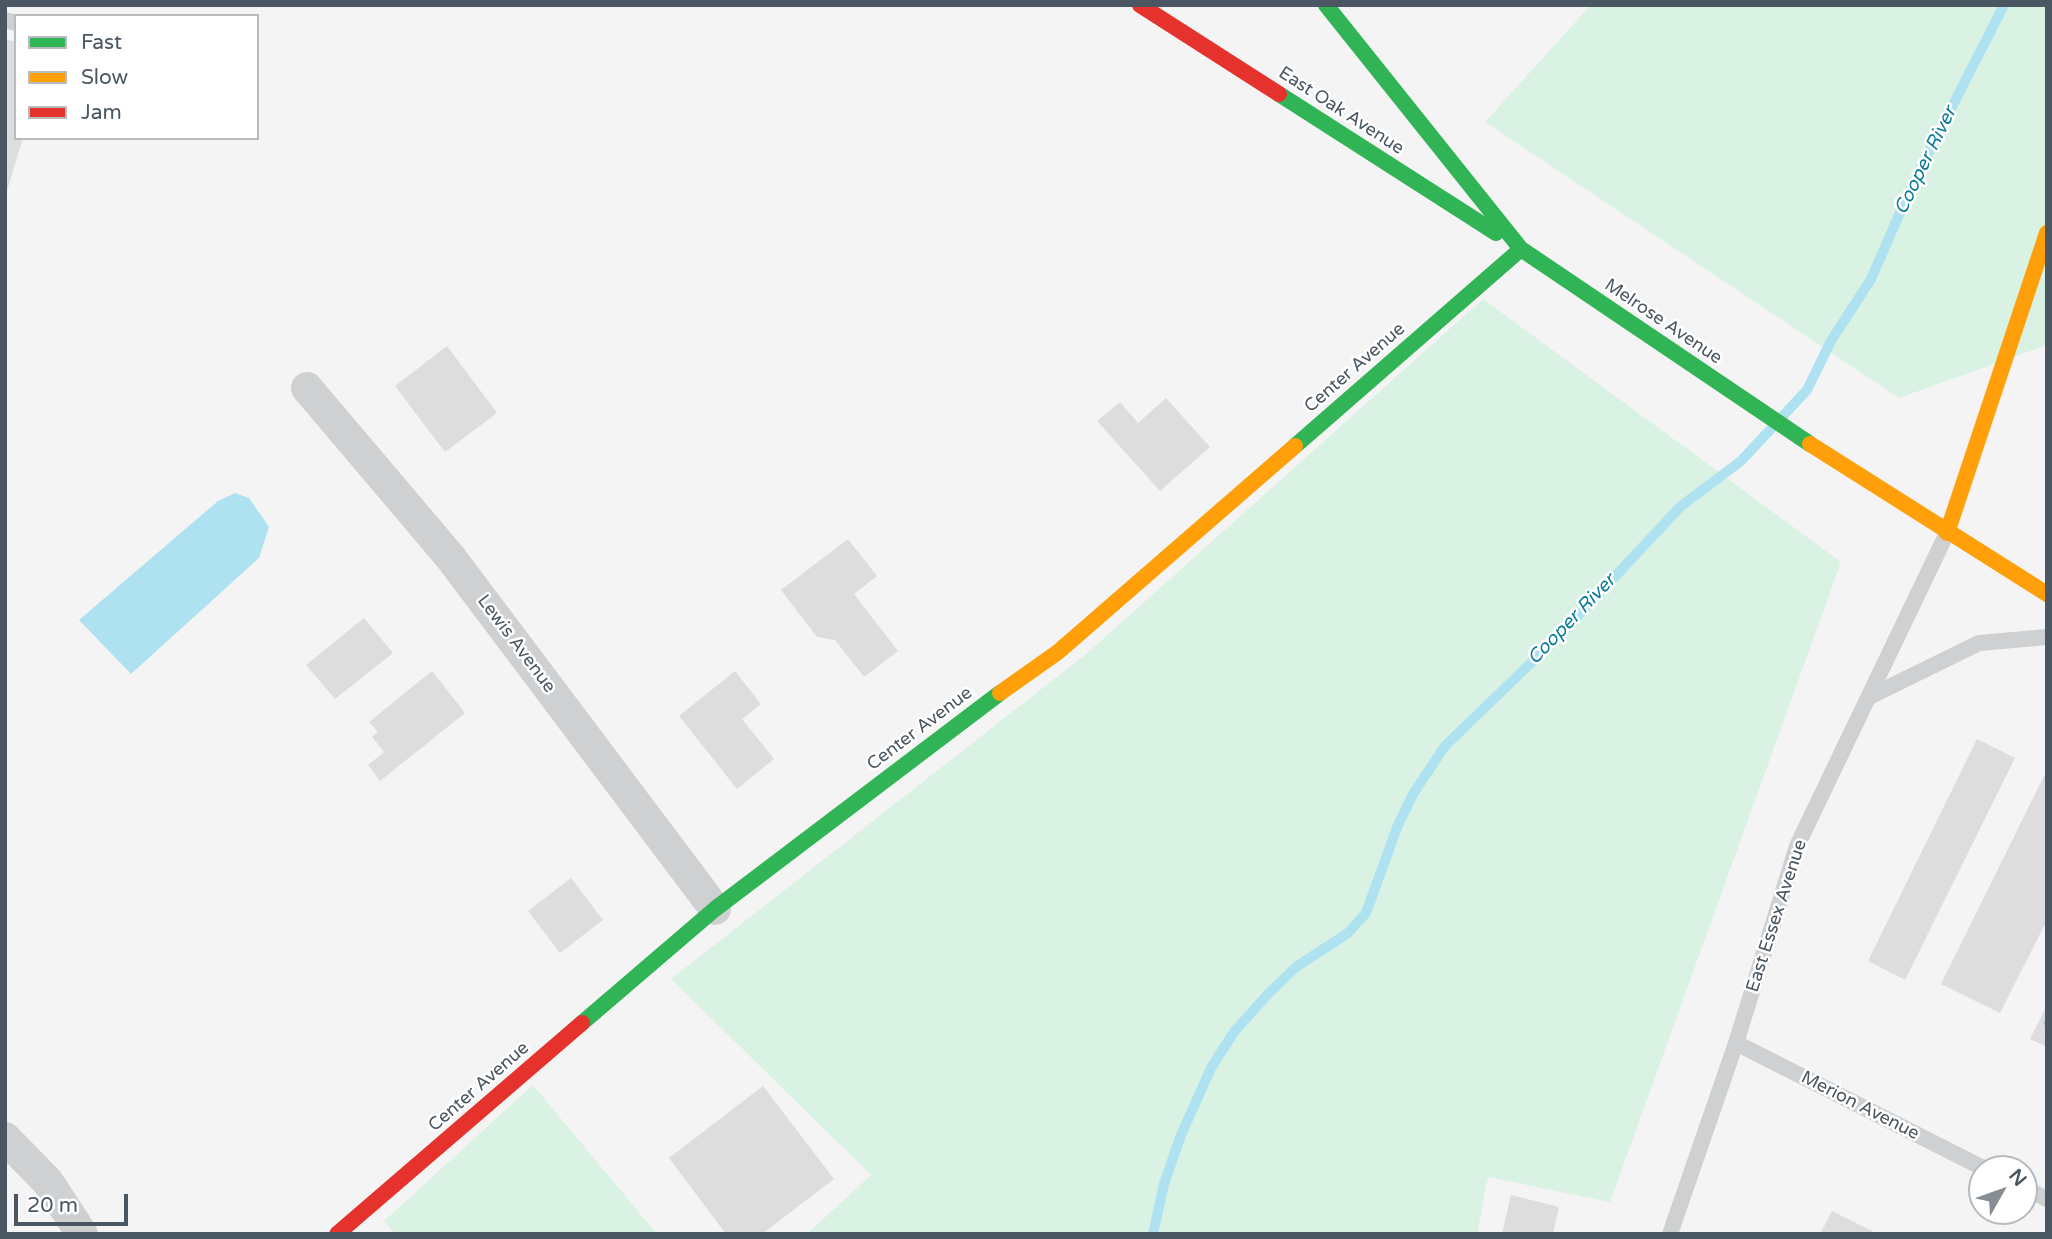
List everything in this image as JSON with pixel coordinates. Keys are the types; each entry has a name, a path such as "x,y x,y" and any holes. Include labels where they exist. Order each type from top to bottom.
{"main road":[{"name":"East Oak Avenue","path":"1140,5 1521,249"},
{"name":"Melrose Avenue","path":"1326,5 1521,249 1799,437 2047,594"},
{"path":"1947,533 2047,233"},
{"name":"Center Avenue","path":"337,1234 715,909 1030,670 1058,652 1521,249"}],"street":[{"name":"Lewis Avenue","path":"307,388 451,558 715,909"},
{"path":"5,1138 48,1182 82,1234"}],"lane":[{"name":"East Essex Avenue","path":"1670,1234 1736,1043 1797,846 1947,533"},
{"path":"1869,697 1979,643 2047,638"},
{"name":"Merion Avenue","path":"1736,1043 1968,1160"}],"green space":[{"path":"1586,5 2047,5 2047,345 1899,398 1485,122 1588,8"},
{"path":"1483,299 1841,562 1610,1202 1488,1177 1477,1234 807,1234 871,1175 671,979 1085,655"},
{"path":"533,1085 657,1234 395,1234 384,1221"}],"water":[{"path":"235,493 249,498 269,527 259,558 131,674 79,620 218,501"}],"building":[{"path":"5,39 14,41 14,140 22,140 6,194"},
{"path":"447,346 497,413 445,452 395,386"},
{"path":"1166,398 1210,447 1160,491 1097,421 1120,402 1138,423"},
{"path":"848,539 877,576 854,594 898,651 864,677 835,640 817,637 781,590"},
{"path":"364,618 393,653 335,699 306,665"},
{"path":"432,671 465,713 380,781 368,765 384,752 372,737 378,732 369,722"},
{"path":"735,671 761,704 742,719 774,759 737,789 679,716"},
{"path":"1977,739 2015,758 1905,980 1868,961"},
{"path":"2047,770 2047,920 2000,1013 1941,984"},
{"path":"571,878 603,920 560,953 528,911"},
{"path":"2047,1005 2047,1047 2030,1039"},
{"path":"763,1086 834,1179 762,1234 726,1234 669,1158"},
{"path":"1511,1195 1559,1207 1553,1234 1502,1234"},
{"path":"1832,1211 1878,1234 1820,1234"}],"waterway":[{"name":"Cooper River","path":"1153,1234 1164,1184 1181,1135 1211,1068 1234,1032 1268,994 1296,967 1348,933 1366,913 1398,825 1413,794 1445,746 1562,633 1681,506 1741,461 1807,390 1831,341 1871,279 1913,183 2004,5"}],"traffic: fast":[{"path":"1326,5 1521,249 1810,444"},
{"path":"1279,94 1496,233"},
{"path":"1295,446 1521,249"},
{"path":"582,1023 715,909 1000,693"}],"traffic: slow":[{"path":"1947,533 2047,233"},
{"path":"1810,444 2047,594"},
{"path":"1000,693 1058,652 1295,446"}],"traffic: jam":[{"path":"1140,5 1279,94"},
{"path":"337,1234 582,1023"}]}
